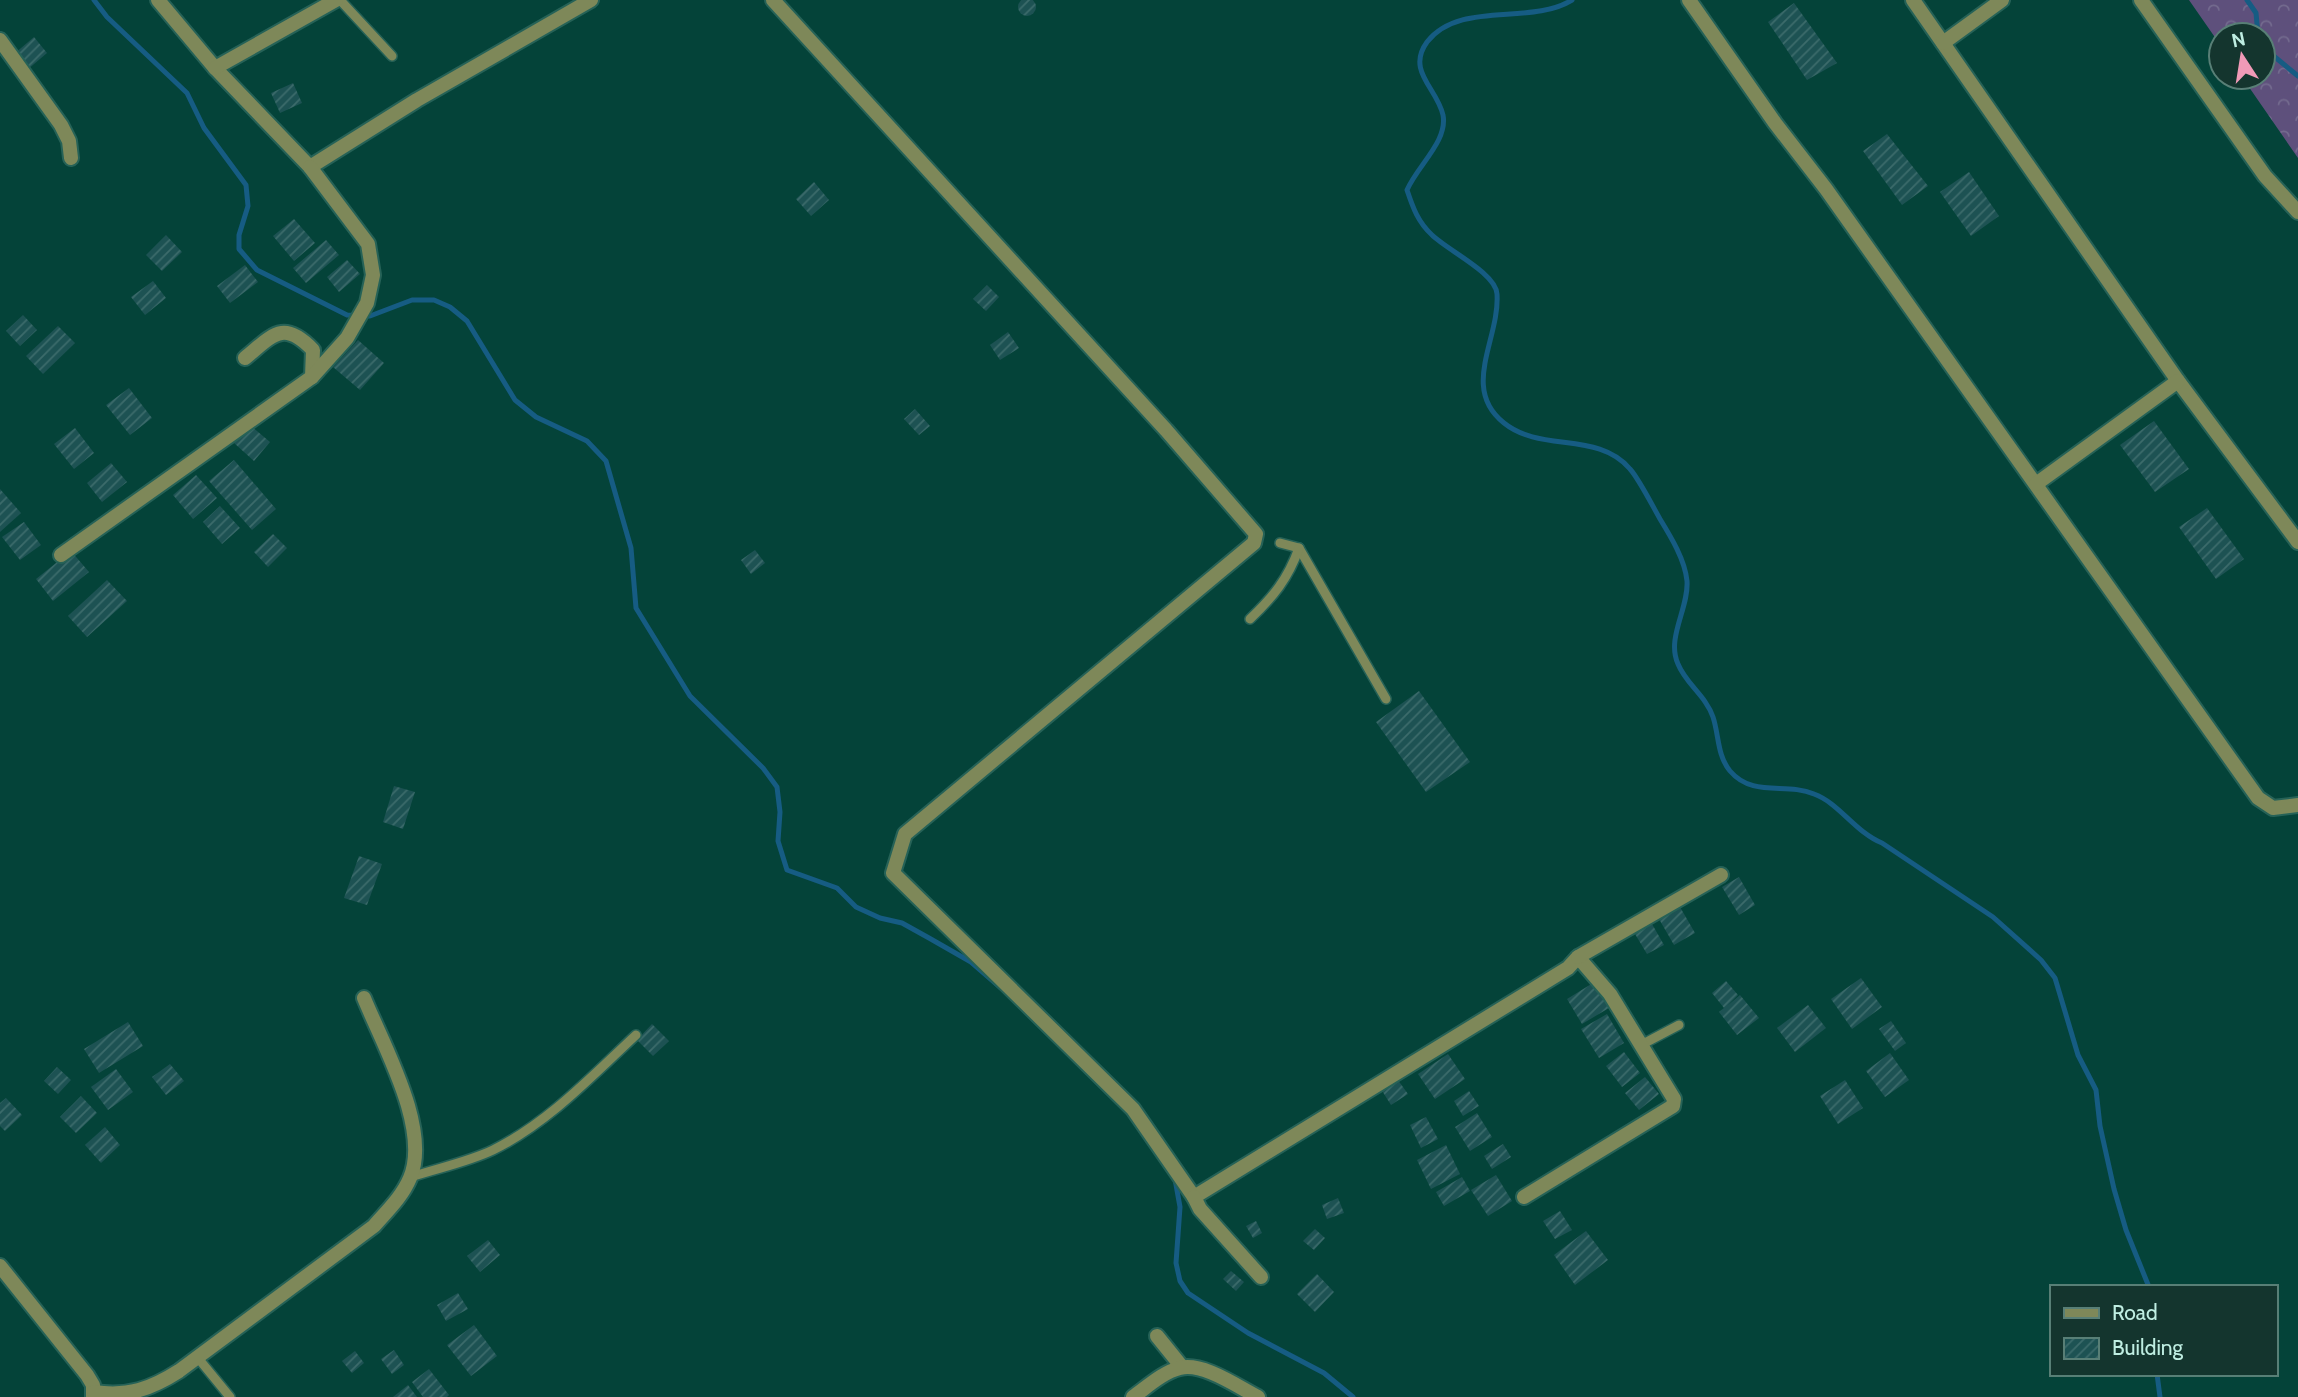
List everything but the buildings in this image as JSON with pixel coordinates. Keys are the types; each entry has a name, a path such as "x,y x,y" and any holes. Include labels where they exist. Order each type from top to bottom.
{"street":[{"path":"61,555 312,377 347,338 367,303 373,275 368,244 310,167 215,68 158,0"},
{"path":"215,68 338,0"},
{"path":"310,167 450,80 591,0"},
{"path":"773,0 1261,537 905,834 893,873 1133,1109 1200,1209 1261,1277"},
{"path":"1689,0 2258,798 2273,808 2298,805"},
{"path":"1913,0 2178,381 2298,542"},
{"path":"1943,43 2002,0"},
{"path":"2141,0 2265,176 2298,212"},
{"path":"0,40 61,125 69,141 71,158"},
{"path":"245,358 277,332 292,332 313,350 312,377"},
{"path":"2036,484 2178,381"},
{"path":"1194,1197 1567,968 1578,957 1721,875"},
{"path":"1524,1197 1673,1107 1674,1099 1610,994 1578,957"},
{"path":"0,1266 87,1375 93,1394 144,1391 198,1358 374,1226 398,1198 411,1177 416,1153 410,1110 364,998"},
{"path":"1157,1336 1182,1367"},
{"path":"1133,1397 1159,1378 1182,1367 1204,1371 1258,1397"}],"lane":[{"path":"338,0 392,56"},
{"path":"1280,543 1298,548 1386,699"},
{"path":"1250,619 1277,593 1291,570 1298,548"},
{"path":"1641,1045 1679,1025"},
{"path":"411,1177 492,1150 515,1137 558,1106 636,1035"},
{"path":"198,1358 230,1397"}],"green space":[{"path":"2189,0 2298,0 2298,158 2252,91 2277,91 2277,21 2207,21 2207,26"}],"waterway":[{"path":"94,0 107,17 187,93 204,128 246,185 248,206 239,235 239,249 257,270 347,315 370,316 412,300 434,300 450,307 467,321 515,400 536,417 587,441 606,461 631,548 636,608 690,696 763,768 777,787 780,812 778,841 787,870 837,888 856,907 880,918 902,923 971,962 1001,988"},
{"path":"1572,0 1555,8 1536,12 1458,21 1441,29 1421,52 1421,71 1440,105 1443,125 1437,144 1407,190 1416,214 1427,230 1480,270 1495,286 1496,311 1483,379 1491,409 1504,423 1519,432 1535,438 1602,450 1617,457 1637,479 1673,541 1683,565 1687,591 1676,633 1675,654 1686,678 1710,710 1720,752 1730,771 1739,779 1759,787 1792,789 1823,798 1872,838 1993,917 2041,960 2055,978 2078,1055 2096,1090 2100,1126 2114,1189 2126,1230 2148,1285"},
{"path":"2247,0 2256,13 2257,21"},
{"path":"2277,59 2298,76"},
{"path":"1175,1179 1180,1207 1176,1263 1180,1281 1188,1293 1248,1333 1324,1373 1353,1397"},
{"path":"2157,1376 2160,1397"}]}
